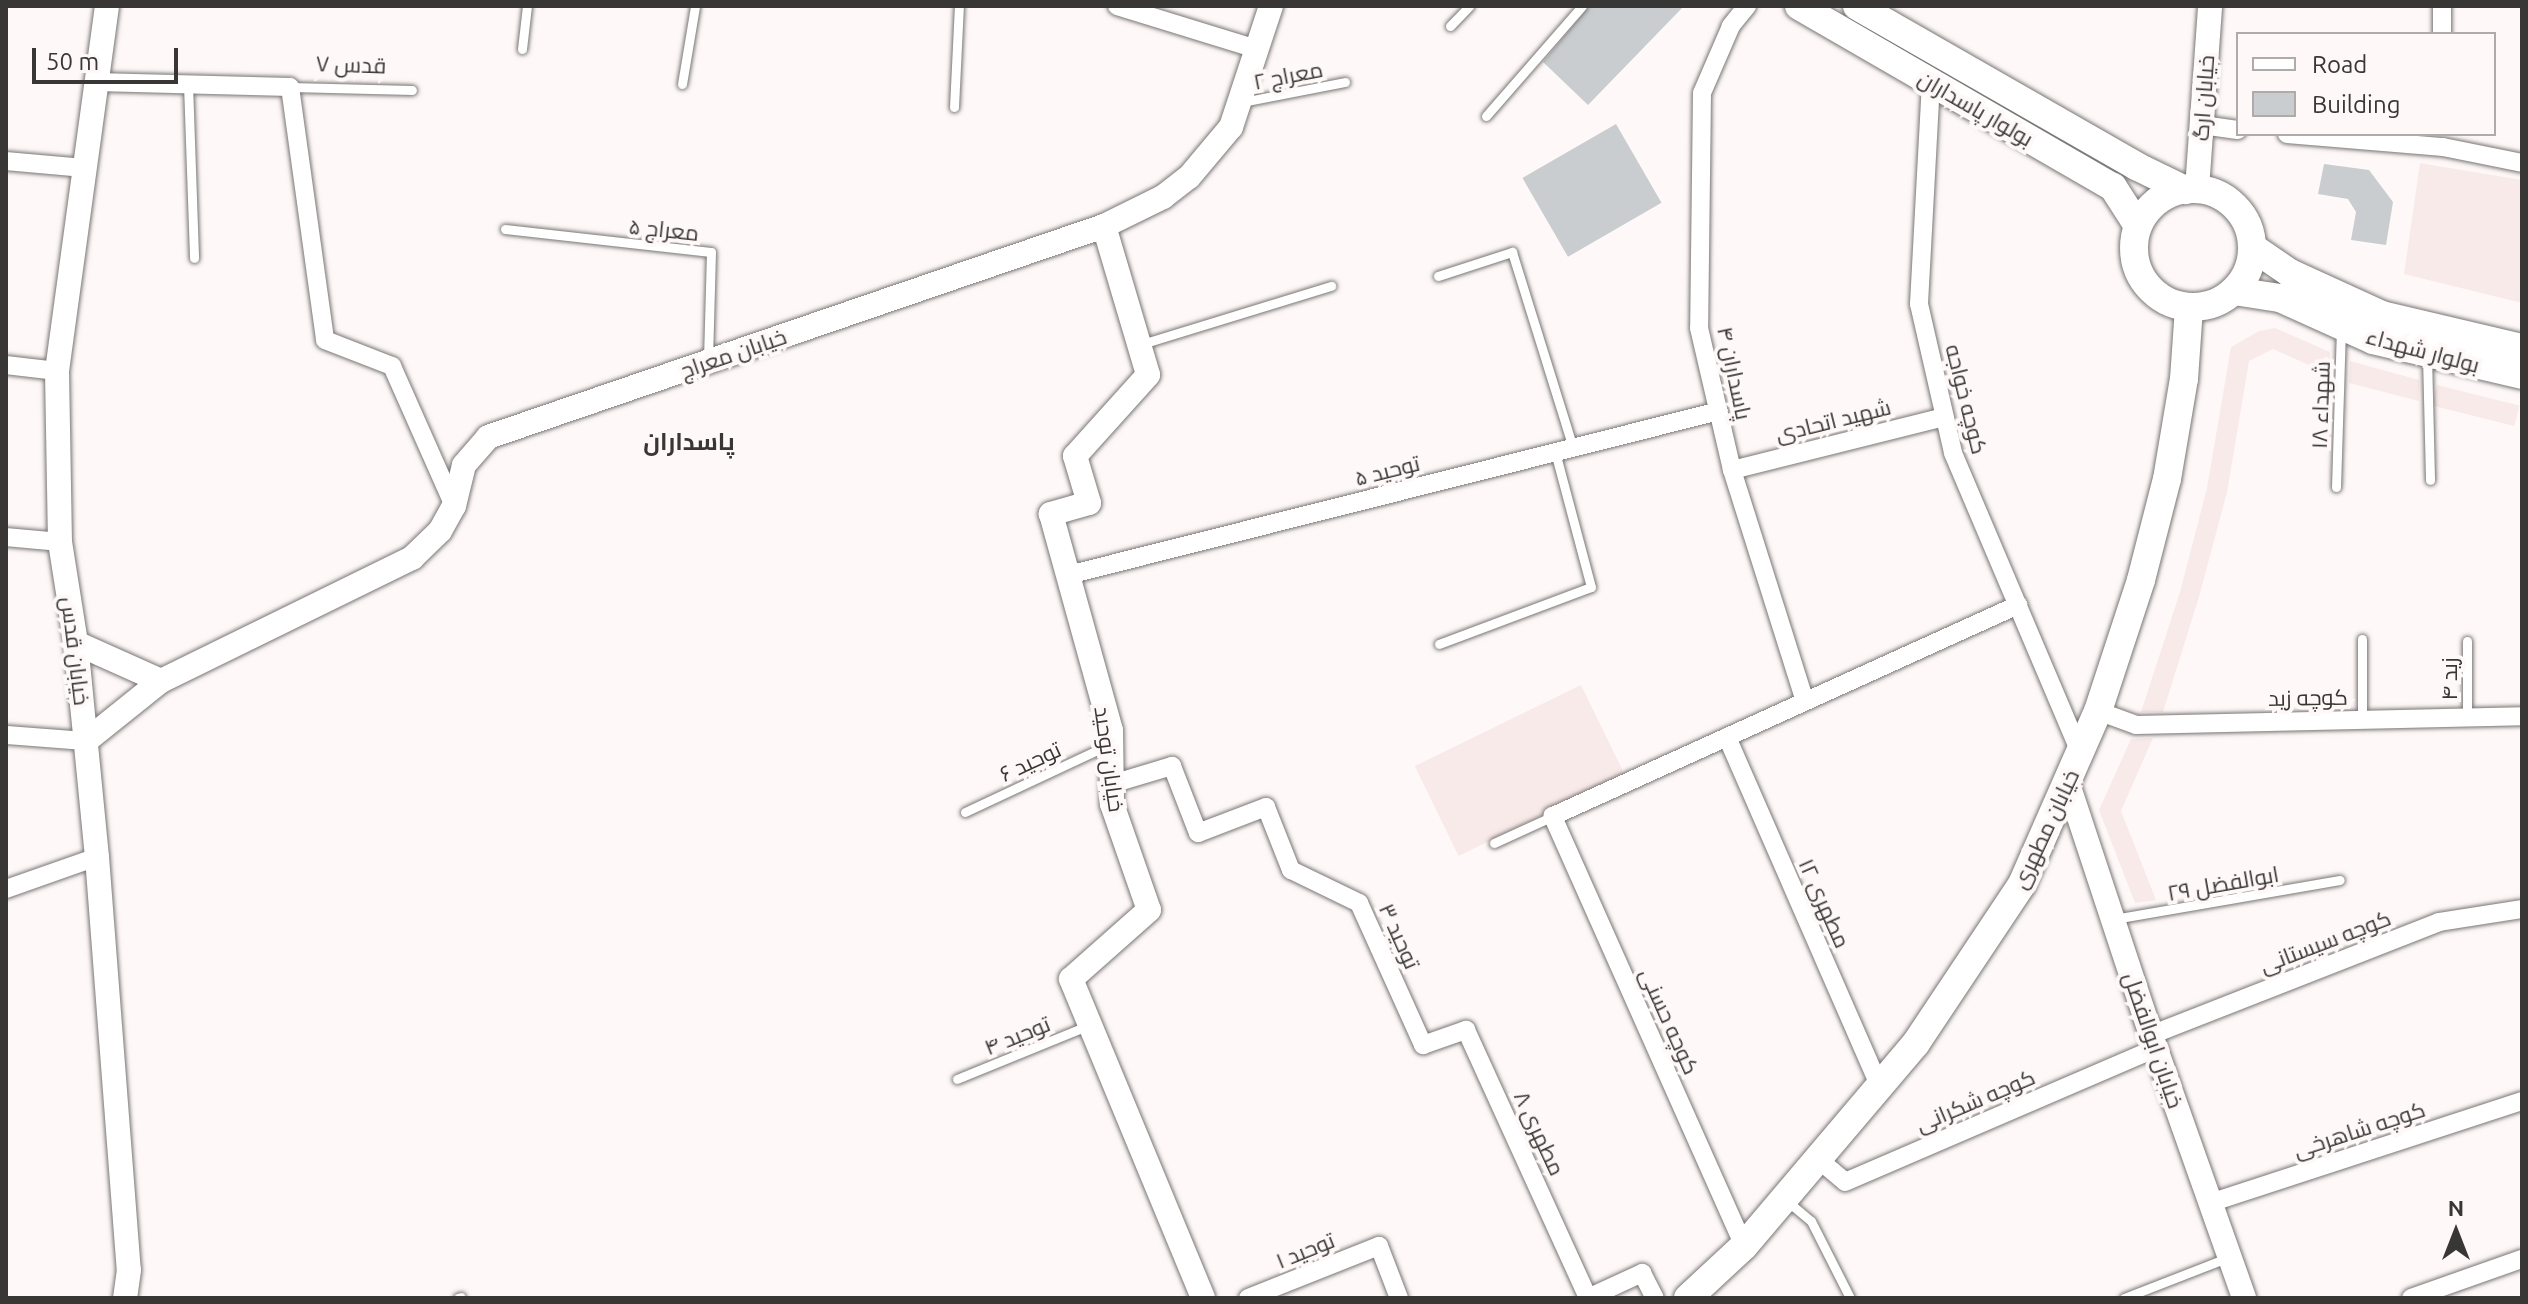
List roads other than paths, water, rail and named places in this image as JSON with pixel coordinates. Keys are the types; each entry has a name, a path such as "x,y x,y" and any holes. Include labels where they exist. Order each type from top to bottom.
{"main road":[{"name":"بولوار پاسداران","path":"1799,6 2113,187 2138,226"},
{"name":"بولوار پاسداران","path":"1857,6 2136,166 2191,190"},
{"path":"2191,190 2221,196 2240,212 2252,247 2248,271 2234,291 2213,304 2189,307 2154,294 2139,274 2133,250 2138,226 2161,198 2191,190"},
{"name":"بولوار شهداء","path":"2252,247 2290,273 2382,315 2522,348"},
{"name":"بولوار شهداء","path":"2234,291 2280,298 2373,340 2522,375"},
{"name":"خیابان مطهری","path":"1694,1296 1744,1246 1916,1043 2022,884 2098,711 2141,580 2167,479 2184,379 2189,307"}],"street":[{"name":"خیابان قدس","path":"107,6 57,371 60,542 76,643 97,857 129,1270 125,1298"},
{"path":"1117,6 1257,49"},
{"name":"خیابان معراج","path":"86,741 161,681 412,558 440,531 454,506 464,465 488,437 1104,226 1144,208 1189,177 1231,127 1271,6"},
{"name":"پاسداران ۴","path":"1747,6 1731,26 1702,93 1699,328 1732,470 1805,701"},
{"name":"خیابان ارگ","path":"2191,190 2202,125 2210,6"},
{"path":"2442,6 2442,32"},
{"name":"قدس ۷","path":"96,82 290,87"},
{"name":"کوچه خواجه","path":"1931,82 1919,304 1953,453 2080,752"},
{"path":"290,87 325,340 392,366 454,506"},
{"path":"2202,125 2236,130"},
{"path":"2339,136 2443,140 2522,163"},
{"path":"6,161 84,168"},
{"name":"خیابان توحید","path":"1104,226 1148,375 1075,456 1089,503 1051,514 1111,730 1112,804 1149,910 1071,979 1203,1298"},
{"path":"6,365 57,371"},
{"name":"توحید ۵","path":"1068,575 1719,411"},
{"name":"شهید اتحادی","path":"1732,470 1945,417"},
{"path":"6,537 60,542"},
{"path":"1553,816 2018,605"},
{"path":"76,643 161,681"},
{"name":"کوچه زید","path":"2098,711 2136,725 2522,716"},
{"path":"6,735 86,741"},
{"name":"مطهری ۱۲","path":"1727,737 1880,1087"},
{"name":"توحید ۳","path":"1112,784 1172,766 1198,833 1266,807 1291,870 1359,903 1423,1045"},
{"name":"خیابان ابوالفضل","path":"2067,781 2153,1042 2244,1298"},
{"name":"کوچه حسنی","path":"1553,816 1744,1246"},
{"path":"6,889 97,857"},
{"name":"کوچه سیستانی","path":"2153,1042 2439,922 2522,909"},
{"name":"مطهری ۸","path":"1423,1045 1466,1030 1588,1298"},
{"name":"کوچه شکرانی","path":"1818,1159 1845,1182 2153,1042"},
{"name":"کوچه شاهرخی","path":"2210,1203 2522,1101"},
{"name":"توحید ۱","path":"1248,1298 1379,1246 1399,1298"},
{"path":"2411,1298 2522,1259"},
{"path":"1588,1298 1642,1273 1655,1298"}],"lane":[{"path":"522,49 527,6"},
{"path":"682,84 695,6"},
{"path":"954,107 959,6"},
{"path":"1450,26 1469,6"},
{"path":"1486,116 1582,6"},
{"name":"معراج ۲","path":"1239,103 1345,82"},
{"path":"188,84 194,258"},
{"name":"قدس ۷","path":"290,87 412,90"},
{"name":"معراج ۵","path":"505,229 711,252 708,361"},
{"path":"1438,276 1512,252 1564,450 1591,587 1439,644"},
{"path":"1139,345 1331,286"},
{"name":"شهداء ۱۸","path":"2336,487 2341,325"},
{"path":"2427,353 2430,480"},
{"path":"2362,639 2362,720"},
{"name":"زید ۴","path":"2467,641 2467,717"},
{"name":"توحید ۶","path":"965,812 1111,743"},
{"path":"1494,843 1553,816"},
{"name":"ابوالفضل ۲۹","path":"2113,919 2340,880"},
{"name":"توحید ۴","path":"957,1079 1090,1025"},
{"path":"1785,1199 1811,1221 1850,1298"},
{"path":"2124,1298 2229,1257"}],"district":[{"name":"پاسداران","path":"689,442"}]}
